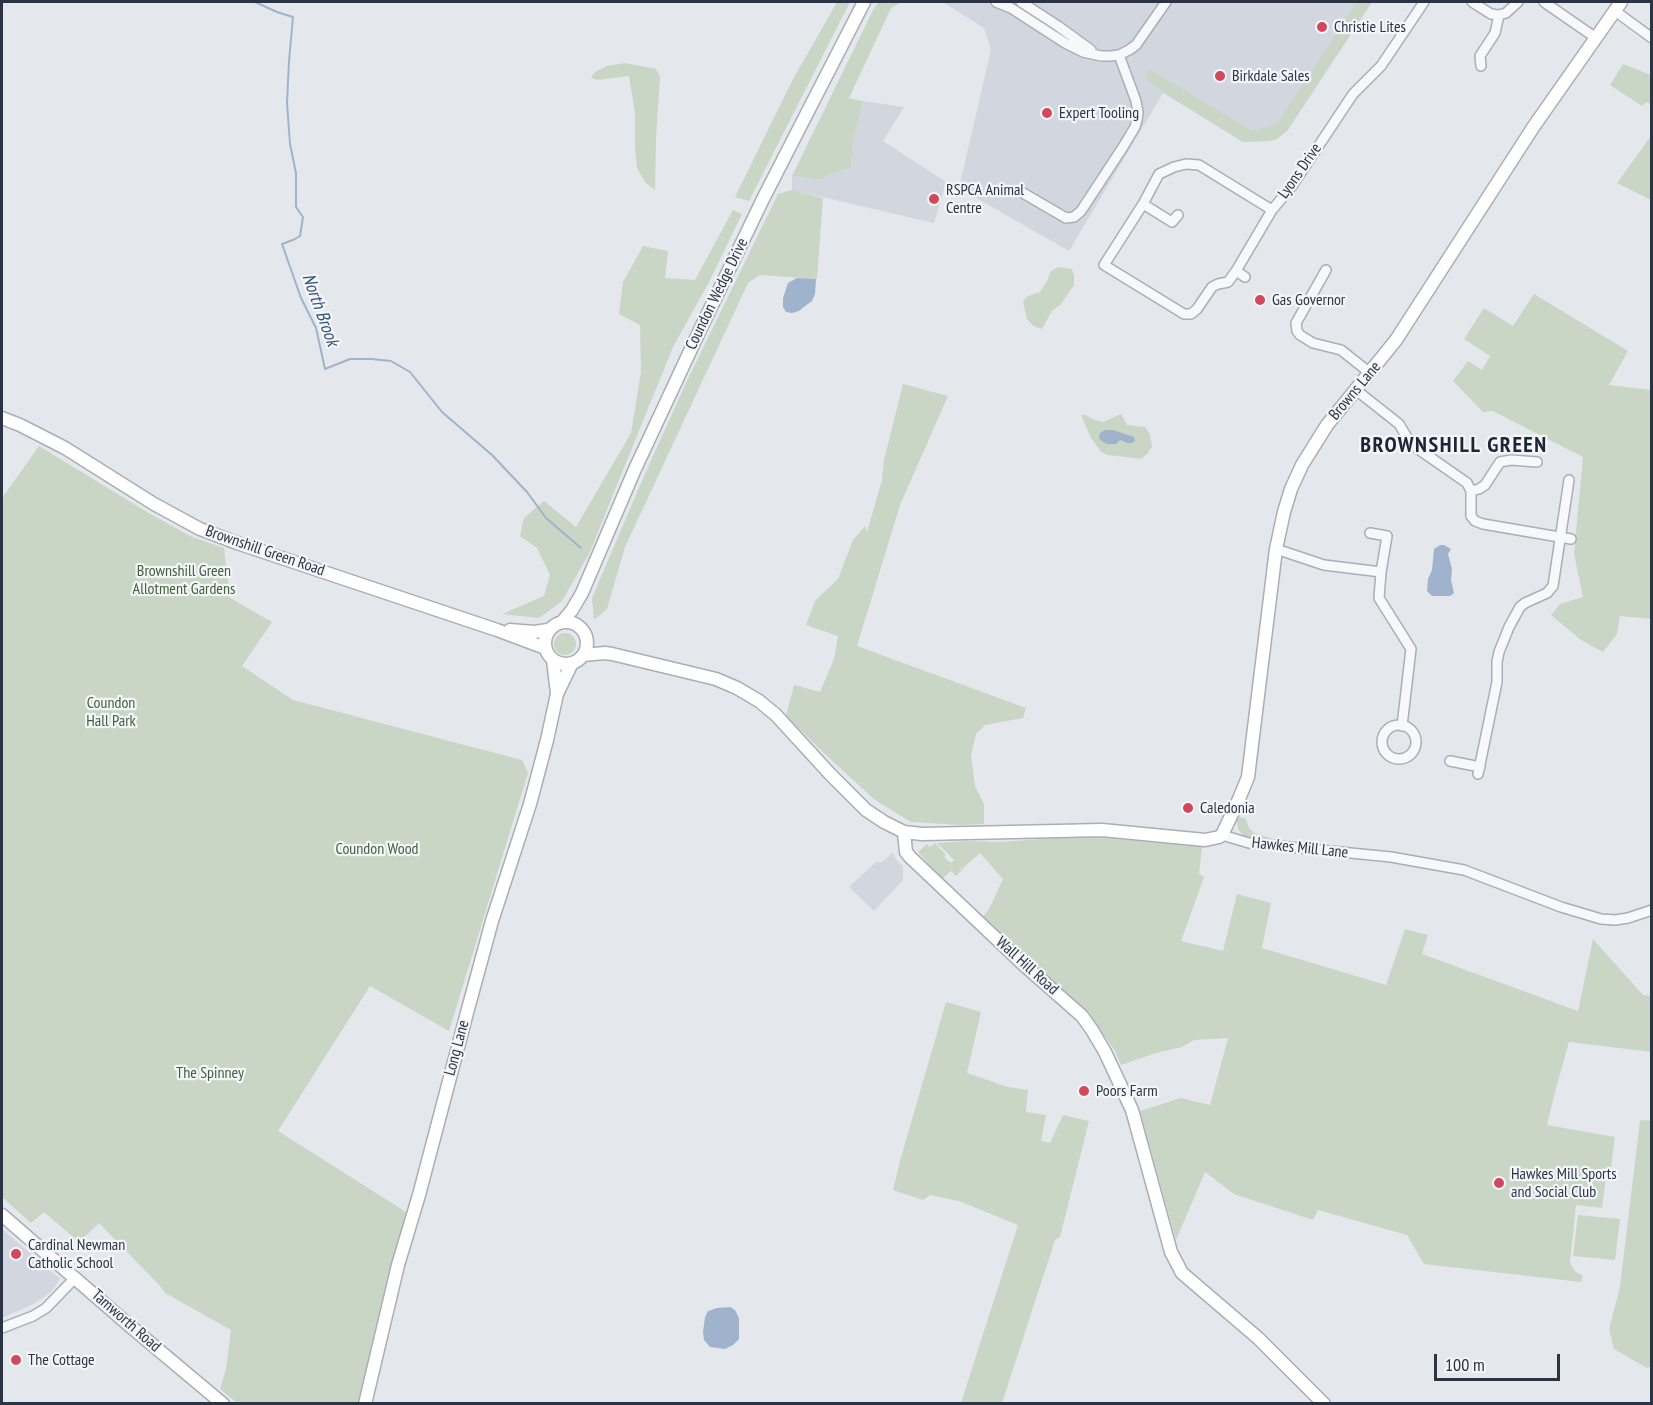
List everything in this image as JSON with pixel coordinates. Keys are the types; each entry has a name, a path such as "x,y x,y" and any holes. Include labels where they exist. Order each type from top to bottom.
{"street":[{"name":"Coundon Wedge Drive","path":"562,622 582,593 635,469 699,332 763,199 864,2"},
{"path":"996,2 1011,8 1065,43 1083,52 1101,56 1119,55 1136,45 1166,2"},
{"path":"1021,2 1101,56"},
{"name":"Lyons Drive","path":"1236,271 1228,282 1212,288 1191,314 1184,314 1100,263 1143,204 1159,174 1174,166 1199,165 1272,210 1292,186 1353,94 1381,66 1424,2"},
{"path":"1472,2 1491,14 1499,15 1506,13 1518,2"},
{"path":"1544,2 1596,38"},
{"path":"1618,6 1652,38"},
{"name":"Browns Lane","path":"1222,835 1244,788 1250,764 1276,549 1291,489 1302,465 1327,425 1407,324 1509,164 1618,6"},
{"path":"1468,54 1480,61 1495,33 1499,15"},
{"path":"1023,193 1066,218 1074,217 1081,211 1123,147 1137,120 1136,101 1119,55"},
{"path":"1143,204 1172,223"},
{"path":"1245,277 1236,271 1272,210"},
{"path":"1326,270 1296,323 1297,331 1313,343 1341,350 1370,373"},
{"path":"1356,390 1399,424 1411,444 1470,486 1472,491 1471,516 1478,523 1571,539"},
{"name":"Brownshill Green Road","path":"2,418 65,448 154,504 200,529 545,648"},
{"path":"1472,491 1485,485 1500,462 1511,460 1537,462"},
{"path":"1450,761 1479,770 1497,682 1499,652 1520,607 1550,590 1554,581 1569,480"},
{"path":"1370,533 1387,536 1378,598 1411,649 1402,726"},
{"path":"1276,549 1324,565 1381,572"},
{"name":"Coundon Wedge Drive","path":"582,593 580,618 585,634"},
{"path":"497,630 534,632 548,630 562,622 570,622 575,624 605,653"},
{"path":"548,630 545,648 553,660 564,664 572,663 583,655 586,649 585,634"},
{"path":"583,655 605,653 716,679 737,688 759,701 776,715 866,810 904,832"},
{"name":"Long Lane","path":"553,660 557,694"},
{"name":"Long Lane","path":"365,1404 398,1266 492,921 530,804 557,694 572,663"},
{"name":"Hawkes Mill Lane","path":"904,832 922,834 1102,830 1205,840 1215,839 1222,835 1249,843 1391,857 1464,870 1601,920 1628,918 1652,910"},
{"name":"Wall Hill Road","path":"904,832 906,852 909,857 1082,1016 1092,1030 1132,1110 1171,1252 1182,1273 1258,1338 1324,1404"},
{"name":"Tamworth Road","path":"2,1215 223,1404"},
{"path":"2,1328 33,1316 46,1308 75,1278"}],"shaded area":[{"path":"943,2 1372,2 1287,131 1277,139 1243,142 1163,93 1069,251 959,188 991,50 984,28"},
{"path":"863,101 904,107 883,141 946,182 934,223 792,190 792,176 821,180 830,174 851,168 853,141"},
{"path":"892,852 903,866 903,880 874,911 849,887 876,862 882,862"},
{"name":"Cardinal Newman Catholic School","path":"2,1229 60,1279 51,1292 35,1303 2,1318"}],"green space":[{"path":"837,2 850,2 749,201 735,197 792,81"},
{"path":"879,2 901,2 891,8 849,98 863,101 853,141 851,168 830,174 821,180 792,176 873,10"},
{"path":"1357,2 1372,2 1287,131 1271,141 1243,142 1163,92 1145,78 1149,69 1252,131 1277,124"},
{"path":"625,63 656,69 660,76 655,190 646,183 637,168 635,113 629,76 597,80 591,78 595,72 607,66"},
{"path":"1623,64 1651,75 1651,105 1647,102 1642,106 1610,85"},
{"path":"1651,136 1651,200 1617,183"},
{"path":"792,190 823,198 817,279 760,275 748,283 625,547 607,609 594,620 592,598 685,385 778,194"},
{"path":"733,210 742,214 709,282 673,347 589,554 562,601 539,618 502,614 544,596 550,575 537,548 520,536 524,518 544,501 576,527 631,433 641,372 640,325 619,314 623,282 643,246 668,251 665,278 695,280"},
{"path":"1058,267 1072,269 1074,285 1061,304 1052,311 1042,329 1033,326 1027,319 1023,302 1026,297 1040,292 1050,272"},
{"path":"1534,294 1628,351 1609,385 1651,390 1651,619 1620,616 1617,634 1603,652 1581,640 1551,615 1560,604 1583,597 1574,554 1583,457 1493,411 1483,412 1453,381 1468,361 1482,370 1490,356 1464,339 1484,308 1513,326"},
{"path":"903,384 948,396 900,505 857,646 1026,708 1023,718 985,725 976,734 971,755 975,786 984,804 984,824 911,822 875,800 786,716 794,685 820,692 834,659 838,636 806,625 815,601 838,579 853,540 865,526 867,532 882,480 884,460"},
{"path":"1121,414 1127,425 1145,427 1150,434 1152,447 1141,459 1101,452 1091,438 1081,415 1103,422"},
{"path":"39,446 192,537 224,548 230,598 272,622 242,666 293,700 522,760 528,773 449,1031 370,986 278,1131 406,1212 361,1403 237,1403 220,1389 226,1369 231,1330 165,1293 99,1223 79,1242 44,1212 31,1223 2,1197 2,498"},
{"path":"565,633 573,636 576,644 573,652 565,655 557,652 554,644 557,636"},
{"path":"1236,816 1246,819 1249,828 1254,833 1273,839 1272,843 1245,838 1238,829"},
{"path":"1083,836 1202,847 1199,874 1204,877 1181,941 1223,951 1237,894 1271,903 1262,948 1386,985 1405,929 1428,935 1422,954 1578,1011 1593,939 1643,995 1651,996 1652,1052 1569,1042 1547,1125 1615,1137 1611,1167 1607,1169 1602,1208 1576,1205 1570,1263 1575,1271 1583,1276 1581,1282 1424,1264 1407,1235 1318,1210 1313,1220 1234,1194 1205,1172 1176,1240 1140,1111 1181,1098 1210,1105 1228,1038 1194,1040 1182,1047 1121,1065 1115,1051 1088,1012 982,918 989,909 1003,879 980,853 962,869 957,864 962,870 956,876 951,871 942,879 918,852 927,844 930,847 935,843 951,863 954,860 937,843 999,842"},
{"path":"946,1002 981,1012 967,1073 1008,1087 1028,1090 1026,1112 1046,1115 1041,1141 1050,1143 1063,1115 1089,1121 1060,1237 1055,1240 1002,1403 961,1403 1018,1225 959,1201 930,1195 923,1200 893,1190"},
{"path":"1640,1120 1652,1121 1652,1366 1647,1368 1614,1349 1609,1329 1620,1287"},
{"path":"1578,1215 1620,1219 1615,1260 1573,1256"}],"water":[{"path":"797,278 816,279 815,294 812,301 799,311 786,312 783,307 783,298 788,283"},
{"path":"1106,430 1134,437 1135,441 1128,443 1120,440 1116,444 1107,444 1100,440 1099,436"},
{"path":"1440,545 1451,549 1448,554 1454,593 1450,596 1432,596 1427,591 1434,549"},
{"path":"730,1307 735,1310 739,1318 739,1339 725,1349 710,1347 704,1340 703,1332 708,1311"}],"waterway":[{"name":"North Brook","path":"255,2 293,17 287,103 290,144 296,173 296,207 303,217 300,236 282,244 301,298 316,328 325,369 350,359 371,359 391,361 410,372 442,412 492,455 527,492 546,518 581,548"}],"place":[{"name":"Christie Lites","path":"1322,27"},
{"name":"Birkdale Sales","path":"1220,76"},
{"name":"Expert Tooling","path":"1047,113"},
{"name":"RSPCA Animal Centre","path":"934,199"},
{"name":"Gas Governor","path":"1260,300"},
{"name":"Caledonia","path":"1188,808"},
{"name":"Poors Farm","path":"1084,1091"},
{"name":"Hawkes Mill Sports and Social Club","path":"1499,1183"},
{"name":"Cardinal Newman Catholic School","path":"16,1254"},
{"name":"The Cottage","path":"16,1360"}],"district":[{"name":"BROWNSHILL GREEN","path":"1454,446"}],"park label":[{"name":"Brownshill Green Allotment Gardens","path":"184,580"},
{"name":"Coundon Hall Park","path":"111,712"},
{"name":"Coundon Wood","path":"377,849"},
{"name":"The Spinney","path":"210,1073"}]}
